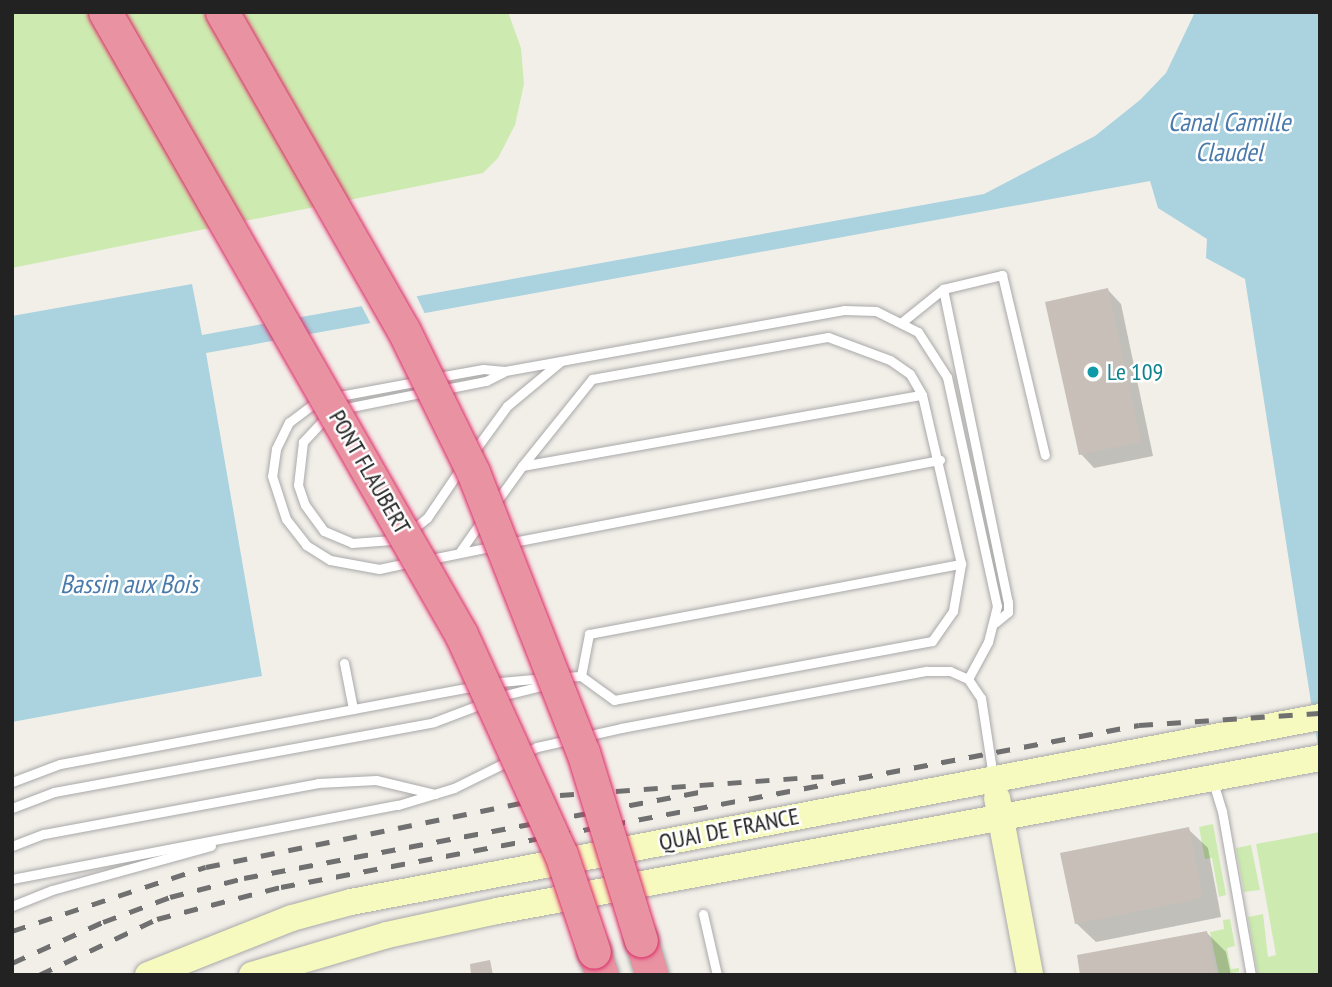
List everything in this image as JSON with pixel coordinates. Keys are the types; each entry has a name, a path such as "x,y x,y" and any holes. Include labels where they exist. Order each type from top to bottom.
{"highway":[{"name":"PONT FLAUBERT","path":"106,12 461,634 561,854 599,968"},
{"path":"222,12 403,329 473,472 583,752 652,975"}],"main road":[{"name":"QUAI DE FRANCE","path":"148,975 292,918 391,894 1320,717"},
{"name":"QUAI DE FRANCE","path":"252,975 304,966 523,905 1320,758"},
{"path":"994,779 1030,975"},
{"path":"292,918 304,966"}],"lane":[{"path":"902,322 943,289 1002,275 1045,455"},
{"path":"943,289 1008,602 1008,612 994,624"},
{"path":"940,460 379,569 330,559 306,545 280,508 272,476 276,449 289,422 316,400 484,369 505,371 844,310 876,311 902,322 926,341 947,377 998,606 994,624 968,679"},
{"path":"12,782 60,764 501,681 582,676 614,700 932,641 953,611 961,565 940,460 922,395 910,374 890,360 828,337 592,379 522,466 459,552"},
{"path":"505,371 486,381 340,409 321,419 303,442 296,469 301,495 313,518 324,531 352,543 392,540 412,530 427,518 507,406 561,360"},
{"path":"522,466 922,395"},
{"path":"582,676 589,634 961,565"},
{"path":"344,663 353,709"},
{"path":"12,906 52,890 243,837 436,794 537,747 621,728 927,671 950,671 968,679 981,698 994,779"},
{"path":"12,808 54,792 434,722 505,695 582,676"},
{"path":"1212,777 1222,811 1251,975"},
{"path":"12,846 44,834 317,783 376,780 436,794"},
{"path":"12,879 92,860 243,837"},
{"path":"703,914 717,975"}],"green space":[{"path":"12,12 508,12 521,48 524,84 515,125 498,158 483,173 12,268"},
{"path":"1213,824 1226,895 1219,897 1212,858 1205,859 1199,827"},
{"path":"1320,832 1320,975 1258,975 1248,917 1263,914 1268,957 1276,955 1256,844"},
{"path":"1251,845 1260,890 1244,892 1236,848"},
{"path":"1230,919 1235,946 1227,948 1231,969 1239,968 1239,972 1219,975 1210,932 1224,929 1223,920"}],"water":[{"path":"1195,12 1320,12 1320,760 1245,279 1206,258 1207,239 1158,208 1150,181 206,353 262,676 12,722 12,316 192,284 202,335 984,194 1095,136 1140,100 1166,73"}],"pier":[{"path":"415,293 426,316 372,326 360,303"}],"building":[{"name":"Le 109","path":"1108,288 1141,442 1079,455 1045,302"},
{"path":"1189,827 1203,898 1075,924 1060,853"},
{"path":"1207,931 1216,975 1080,975 1077,955"},
{"path":"490,960 493,975 471,975 470,964"}],"railway":[{"path":"39,975 157,919 281,887 1139,725 1320,713"},
{"path":"12,931 206,867 560,795 823,776"},
{"path":"12,963 103,922 170,897 244,878 706,791"}],"place":[{"name":"Le 109","path":"1093,372"}],"water label":[{"name":"Canal Camille Claudel","path":"1229,137"},
{"name":"Bassin aux Bois","path":"129,584"}]}
